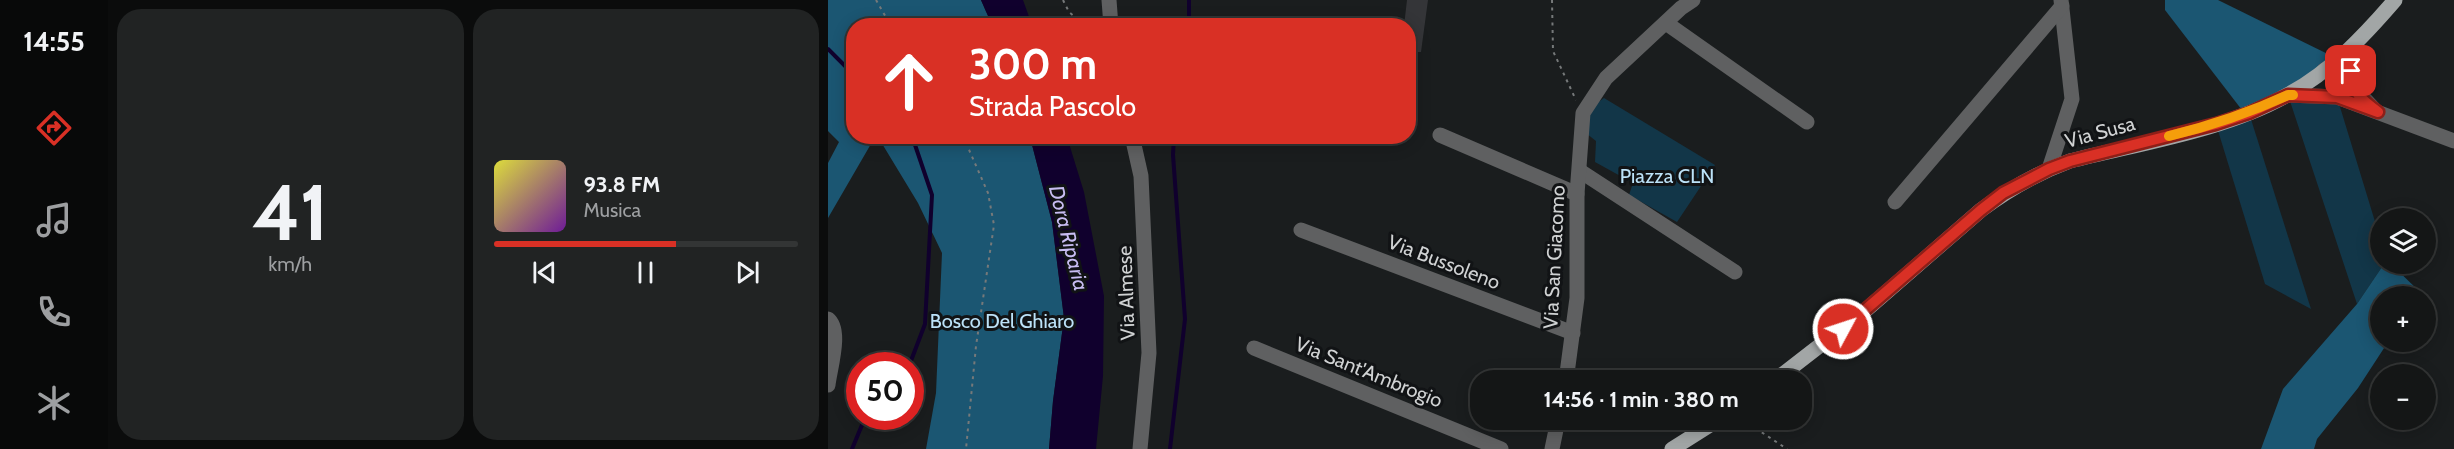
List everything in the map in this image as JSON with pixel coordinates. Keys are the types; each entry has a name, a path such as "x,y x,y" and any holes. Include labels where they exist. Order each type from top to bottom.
{"main road":[{"name":"Via Susa","path":"1788,370 1859,315 2003,193 2049,169 2070,161 2216,124 2249,113 2288,95 2324,70 2356,43 2395,0"},
{"path":"1672,449 1702,430"}],"street":[{"path":"1109,0 1110,18"},
{"path":"1583,113 1606,78 1693,0"},
{"path":"2049,169 2072,99 2061,3"},
{"path":"1895,202 2061,3"},
{"path":"1665,23 1807,123"},
{"path":"2351,84 2351,58 2356,43"},
{"path":"2324,70 2351,84 2365,102 2378,112"},
{"path":"2324,70 2328,84 2337,97"},
{"path":"2288,95 2337,97 2454,141"},
{"name":"Via San Giacomo","path":"1568,370 1577,298 1577,194 1583,113"},
{"path":"1440,135 1577,194"},
{"name":"Via Almese","path":"1134,144 1141,176 1149,353 1140,449"},
{"name":"Via San Giacomo","path":"1580,171 1735,272"},
{"name":"Via Bussoleno","path":"1301,230 1573,333"},
{"path":"828,319 833,323 836,332 828,385"},
{"name":"Via Sant'Ambrogio","path":"1254,348 1501,449"},
{"path":"1552,449 1556,430"}],"path":[{"path":"876,0 886,18"},
{"path":"1063,0 1077,18"},
{"path":"1552,0 1553,51 1583,113"},
{"path":"966,449 976,346 994,225 988,193 967,144"},
{"path":"1758,430 1786,449"}],"green space":[{"path":"828,0 981,0 989,18 846,18 846,144 871,144 828,218 828,163 839,142 828,131"},
{"path":"2165,0 2218,0 2338,59 2245,114 2165,10"},
{"path":"2288,95 2337,97 2371,208 2370,274 2377,274 2357,304"},
{"name":"Piazza CLN","path":"1604,98 1715,165 1677,222 1629,195 1633,183 1595,162 1596,141 1582,130 1583,113"},
{"path":"2249,113 2311,309 2265,284 2216,124"},
{"name":"Bosco Del Ghiaro","path":"882,144 1032,144 1052,222 1064,318 1049,449 926,449 936,393 942,253 918,203"},
{"path":"2377,274 2401,274 2414,286 2370,286 2370,352 2381,352 2374,364 2370,364 2370,370 2358,388 2317,439 2314,449 2261,449 2283,389 2357,304"}],"water":[{"path":"981,0 1023,0 1029,18 989,18"},
{"name":"Dora Riparia","path":"1032,144 1069,144 1084,192 1104,296 1103,376 1096,449 1049,449 1064,318 1052,222"}],"building":[{"path":"1407,0 1428,0 1421,52 1417,52 1416,59 1416,18 1405,18"}],"waterway":[{"path":"1189,0 1189,18"},
{"path":"828,49 846,67"},
{"path":"914,352 925,324 932,195 915,144"},
{"path":"1170,449 1185,319 1174,144"},
{"path":"852,449 860,430"}],"slow traffic":[{"path":"2169,136 2216,124 2293,95"}],"route":[{"path":"1843,329 1981,210 2025,180 2070,161 2216,124 2249,113 2288,95 2337,97 2378,112 2356,93 2351,84 2351,71"}]}
